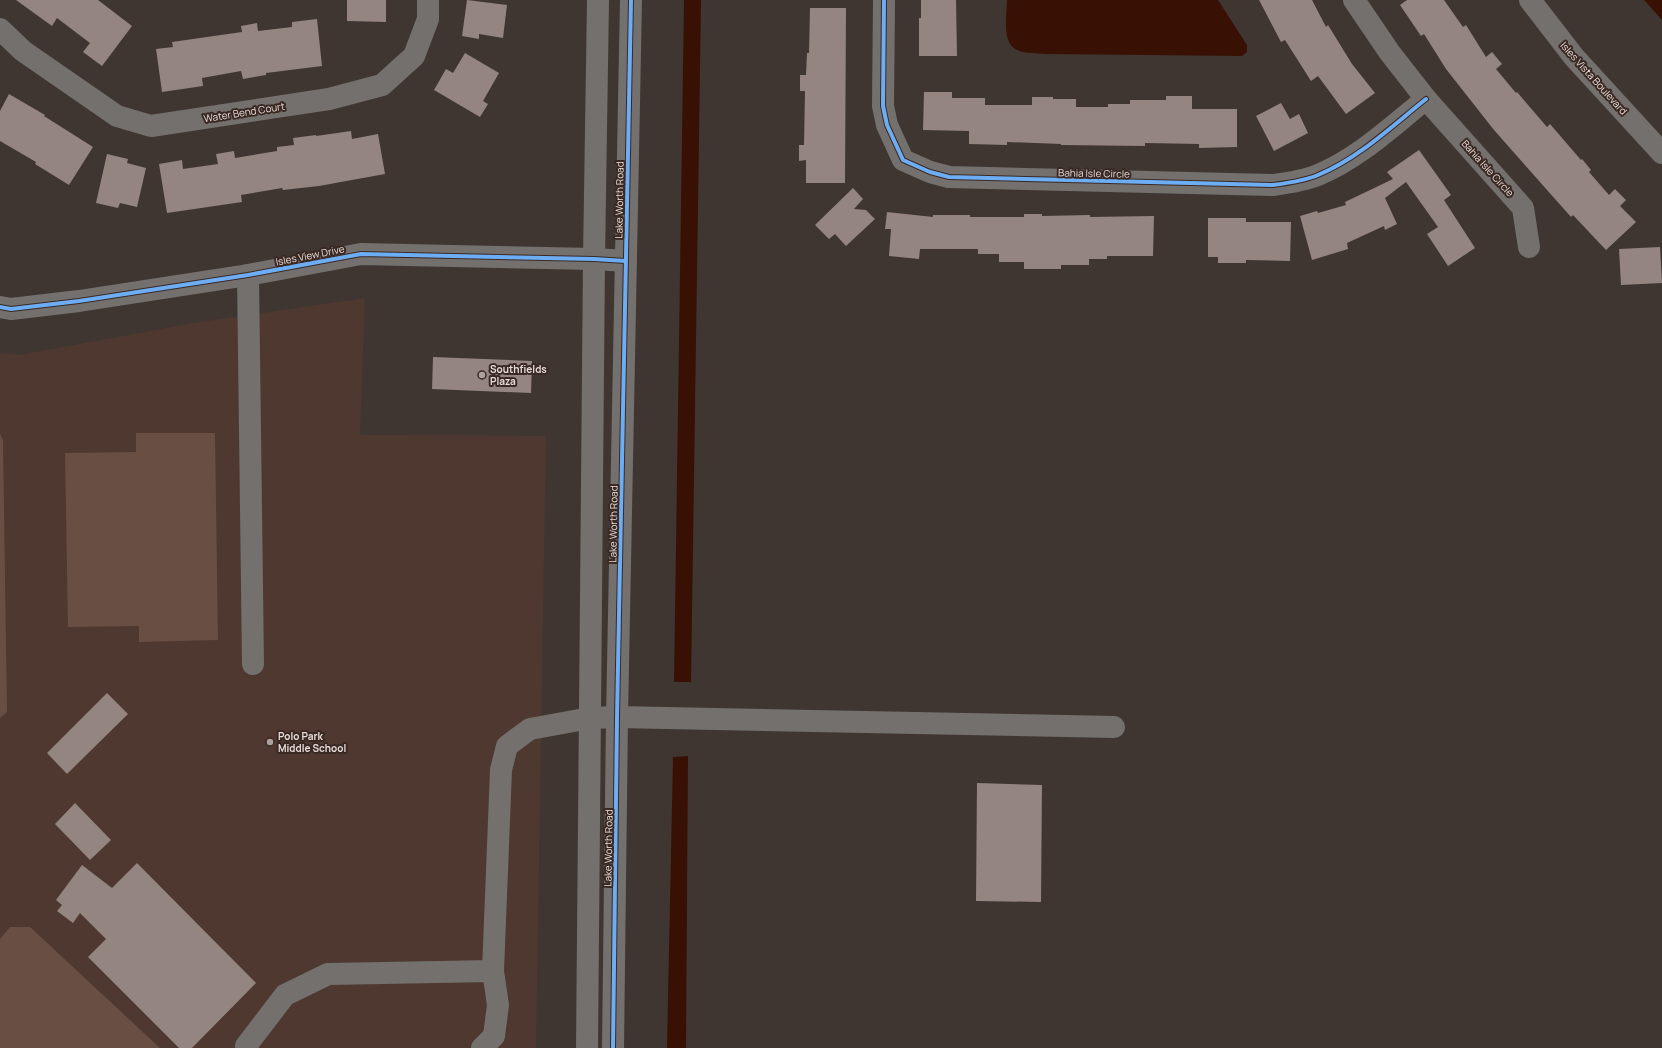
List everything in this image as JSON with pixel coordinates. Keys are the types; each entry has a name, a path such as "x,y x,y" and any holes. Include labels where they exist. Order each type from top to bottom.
{"street":[{"name":"Water Bend Court","path":"0,29 23,51 117,116 151,126 328,99 382,85 414,56 428,19 428,0"},
{"name":"Lake Worth Road","path":"587,1048 594,259 598,0"},
{"name":"Lake Worth Road","path":"613,1048 617,717 630,0"},
{"name":"Bahia Isle Circle","path":"884,0 883,106 887,125 903,160 930,172 949,177 1273,185 1295,182 1317,176 1342,164 1426,99"},
{"name":"Bahia Isle Circle","path":"1354,0 1390,53 1426,99 1523,208 1529,247"},
{"name":"Isles Vista Boulevard","path":"1530,0 1574,57 1662,153"},
{"name":"Water Bend Court","path":"0,41 23,51"},
{"name":"Isles View Drive","path":"0,308 11,310 79,301 248,275 361,254 626,261"},
{"path":"248,275 253,664"},
{"path":"482,1048 494,1036 498,1005 493,971 501,770 507,746 530,729 590,718 617,717 1114,727"},
{"path":"247,1048 246,1046 285,996 328,974 493,971"}],"shaded area":[{"path":"684,0 701,0 691,682 674,682"},
{"path":"1007,0 1218,0 1247,45 1247,52 1242,56 1045,54 1023,52 1012,46 1007,35"},
{"path":"1644,0 1662,0 1662,20 1646,2"},
{"name":"Polo Park Middle School","path":"365,298 360,435 546,436 536,1048 0,1048 0,353 19,355 194,323"},
{"path":"136,433 215,433 218,640 139,642 139,626 68,627 65,453 136,452"},
{"path":"0,434 3,440 7,712 0,718"},
{"path":"688,756 686,1048 667,1048 673,757"},
{"path":"10,927 30,927 160,1048 0,1048 0,939"}],"building":[{"path":"16,0 98,0 132,26 102,66 83,52 90,43 57,18 52,26"},
{"path":"347,0 386,0 386,22 347,21"},
{"path":"467,0 507,5 503,38 479,34 479,39 462,36"},
{"path":"921,0 956,0 957,56 919,56 919,18 921,18"},
{"path":"1259,0 1312,0 1326,27 1328,25 1352,64 1375,93 1346,114 1318,76 1311,81 1285,40 1281,42"},
{"path":"1407,0 1444,0 1463,27 1466,25 1486,57 1492,52 1502,64 1496,69 1516,93 1517,92 1547,127 1550,124 1581,160 1582,159 1591,170 1589,172 1609,195 1615,189 1626,200 1620,206 1636,222 1606,250 1573,215 1571,217 1494,130 1446,69 1424,34 1421,36 1400,5"},
{"path":"810,8 846,8 845,183 806,183 806,160 799,161 799,145 804,145 805,91 800,91 800,75 806,75 807,53 809,53"},
{"path":"317,19 322,66 266,73 266,75 243,79 241,71 202,78 203,86 162,92 156,49 173,47 172,42 242,32 241,26 257,23 258,31 292,27 292,22"},
{"path":"465,53 499,73 483,101 488,104 480,117 434,90 446,69 453,73"},
{"path":"924,92 952,92 952,98 985,98 985,105 1032,105 1032,97 1076,99 1076,107 1108,107 1108,104 1130,104 1130,100 1166,100 1166,96 1192,96 1192,109 1237,109 1237,147 1199,148 1199,144 1145,143 1145,146 1061,145 1007,142 1007,145 969,144 969,131 923,130"},
{"path":"9,94 45,115 44,116 93,147 69,185 35,164 36,162 0,141 0,111"},
{"path":"1281,103 1290,119 1299,114 1308,133 1274,151 1256,116"},
{"path":"351,131 352,139 378,134 385,174 319,186 283,190 282,188 241,195 242,202 167,213 159,164 182,160 183,169 218,164 216,154 234,151 235,158 277,151 277,147 294,145 293,138"},
{"path":"1419,150 1451,195 1444,200 1475,248 1448,266 1427,234 1438,227 1406,182 1385,198 1397,224 1385,230 1384,226 1347,243 1348,249 1312,260 1300,216 1317,211 1318,213 1346,205 1345,202 1393,179 1387,172"},
{"path":"107,154 128,159 127,163 146,168 137,207 120,203 118,208 96,203"},
{"path":"853,188 863,199 854,209 866,210 875,219 846,246 835,234 829,239 815,225"},
{"path":"887,212 933,217 933,215 970,215 970,217 1024,217 1024,214 1042,214 1042,216 1090,215 1090,217 1154,216 1153,256 1107,256 1107,259 1089,259 1089,265 1061,265 1061,269 1024,269 1024,262 999,262 999,254 978,254 978,249 920,249 919,259 889,256 891,229 885,229"},
{"path":"1208,218 1246,218 1246,222 1291,222 1290,261 1246,260 1246,263 1218,263 1218,257 1208,257"},
{"path":"1660,247 1662,283 1621,285 1619,249"},
{"name":"Southfields Plaza","path":"433,357 532,361 531,393 432,389"},
{"path":"107,693 128,714 67,774 47,753"},
{"path":"977,783 1042,785 1041,902 976,901"},
{"path":"75,803 111,840 90,860 55,824"},
{"path":"137,863 256,983 192,1048 179,1048 88,957 106,939 80,913 73,923 57,911 62,905 56,900 82,865 112,888"}],"cycle path":[{"path":"613,1048 617,717 631,0"},
{"path":"884,0 883,106 887,125 903,160 930,172 949,177 1273,185 1290,183 1318,175 1347,160 1375,141 1426,99"},
{"path":"0,307 11,309 79,301 248,275 361,254 626,261"}],"place":[{"name":"Southfields Plaza","path":"482,375"},
{"name":"Polo Park Middle School","path":"270,742"}]}
